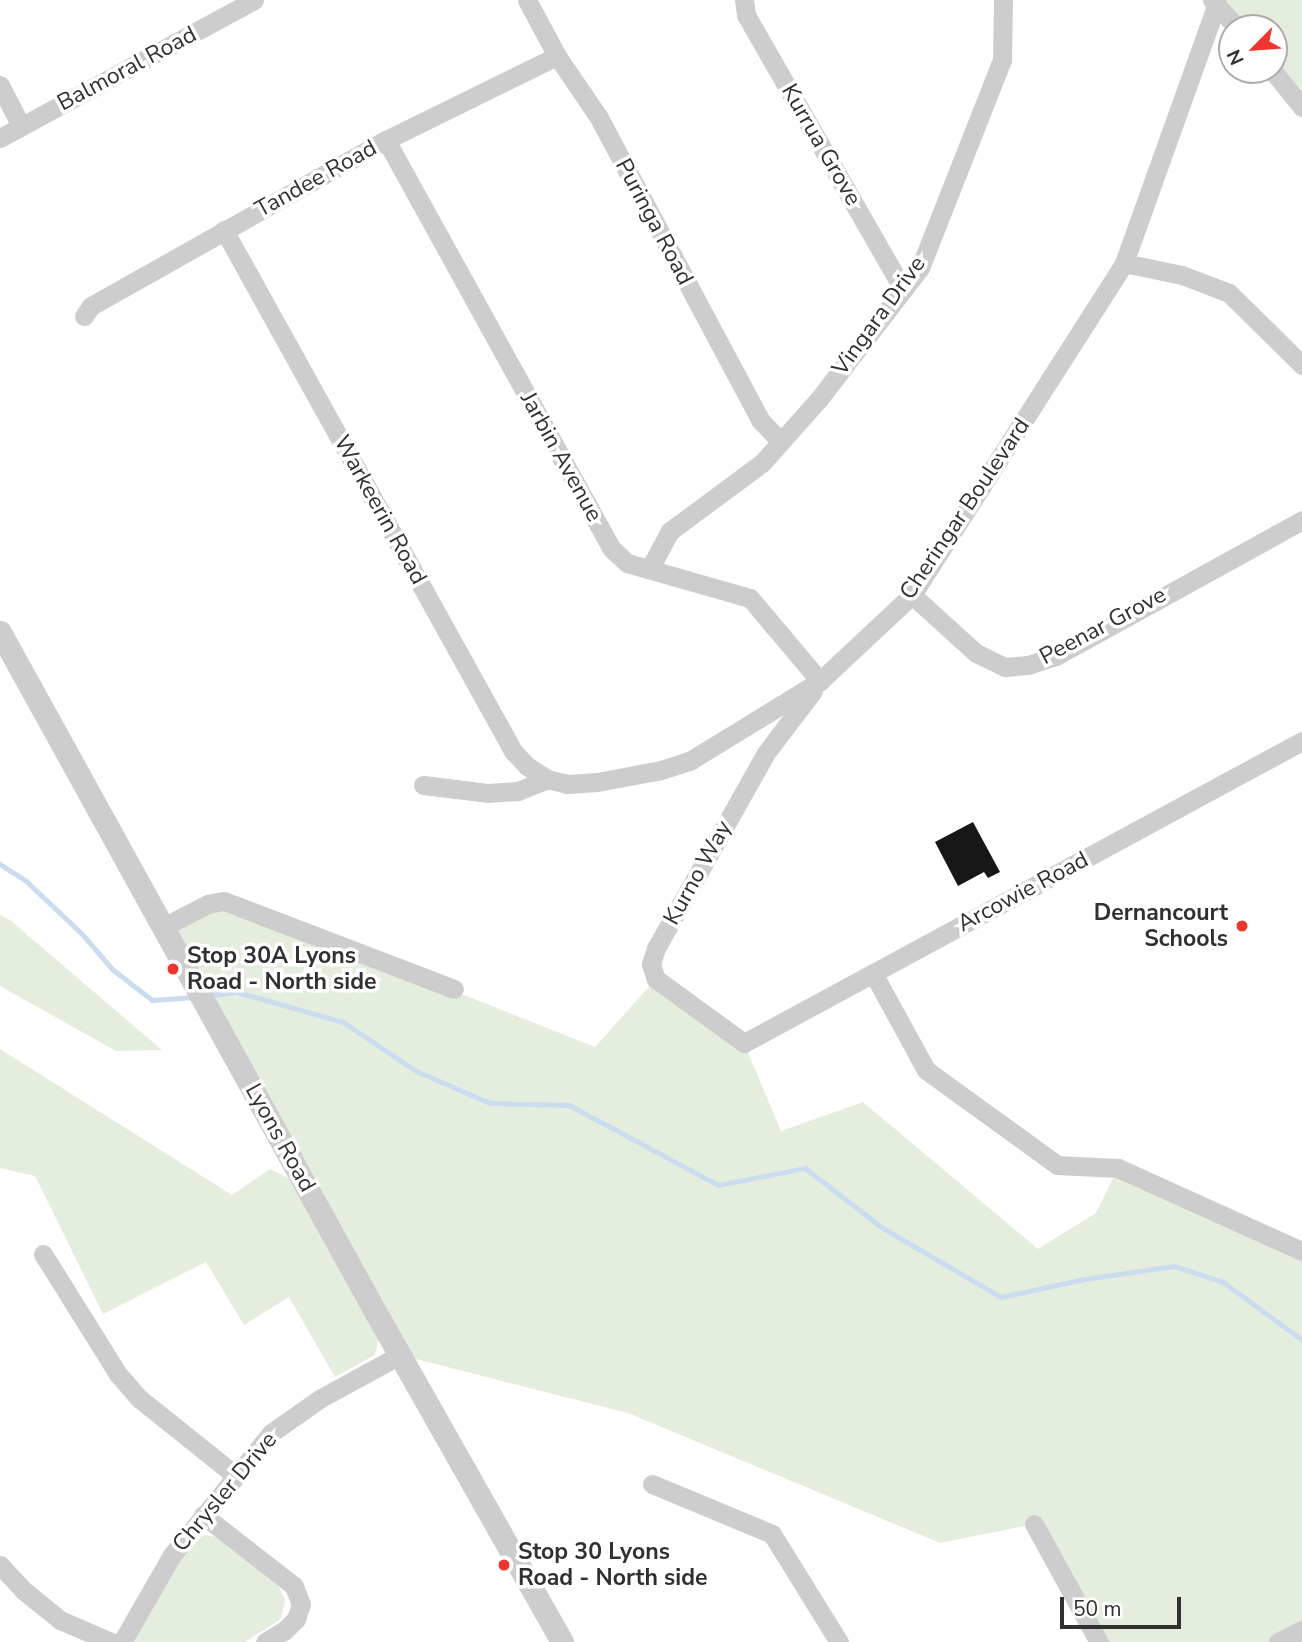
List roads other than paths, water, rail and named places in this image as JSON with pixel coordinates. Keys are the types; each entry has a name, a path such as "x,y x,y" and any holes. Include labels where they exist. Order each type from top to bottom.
{"street":[{"name":"Balmoral Road","path":"0,138 254,0"},
{"name":"Puringa Road","path":"527,0 557,56 598,117 760,420 781,442"},
{"name":"Kurrua Grove","path":"744,0 746,15 903,289"},
{"name":"Vingara Drive","path":"650,568 670,531 762,463 781,442 819,399 920,268 1002,60 1003,0"},
{"name":"Cheringar Boulevard","path":"423,785 488,793 518,791 547,779 567,783 597,782 681,763 726,741 820,681 912,595 1124,263 1215,2"},
{"name":"Tandee Road","path":"84,316 91,306 386,140 557,56"},
{"path":"1283,84 1302,107"},
{"path":"0,85 22,126"},
{"name":"Jarbin Avenue","path":"386,140 611,548 626,563 750,598 820,681"},
{"name":"Warkeerin Road","path":"225,230 513,751 527,766 547,779"},
{"path":"1124,263 1182,275 1229,293 1302,365"},
{"name":"Peenar Grove","path":"912,595 976,653 1004,667 1028,665 1056,656 1302,520"},
{"name":"Lyons Road","path":"0,632 562,1642"},
{"name":"Kurno Way","path":"744,1043 656,979 651,964 656,948 766,753 820,681"},
{"name":"Arcowie Road","path":"744,1043 1302,741"},
{"path":"163,927 208,904 224,901 454,989"},
{"path":"873,973 926,1069 1056,1165 1118,1168 1302,1251"},
{"path":"43,1254 118,1374 140,1399 235,1475"},
{"name":"Chrysler Drive","path":"122,1642 166,1564 271,1433 293,1416 400,1355"},
{"path":"652,1484 772,1534 839,1642"},
{"path":"203,1515 294,1586 301,1604 296,1619 285,1630 265,1642"},
{"path":"1034,1524 1099,1642"},
{"path":"0,1565 23,1590 60,1620 111,1642"},
{"path":"1278,1642 1299,1631"}],"waterway":[{"path":"0,864 26,881 82,934 112,969 152,1000 191,997"},
{"path":"211,995 237,992 343,1022 416,1071 490,1103 569,1105 718,1185 805,1168 881,1227 1001,1297 1084,1279 1174,1266 1223,1282 1302,1340"}],"place":[{"name":"Dernancourt Schools","path":"1242,926"},
{"name":"Stop 30A Lyons Road - North side","path":"173,969"},
{"name":"Stop 30 Lyons Road - North side","path":"504,1565"}]}
